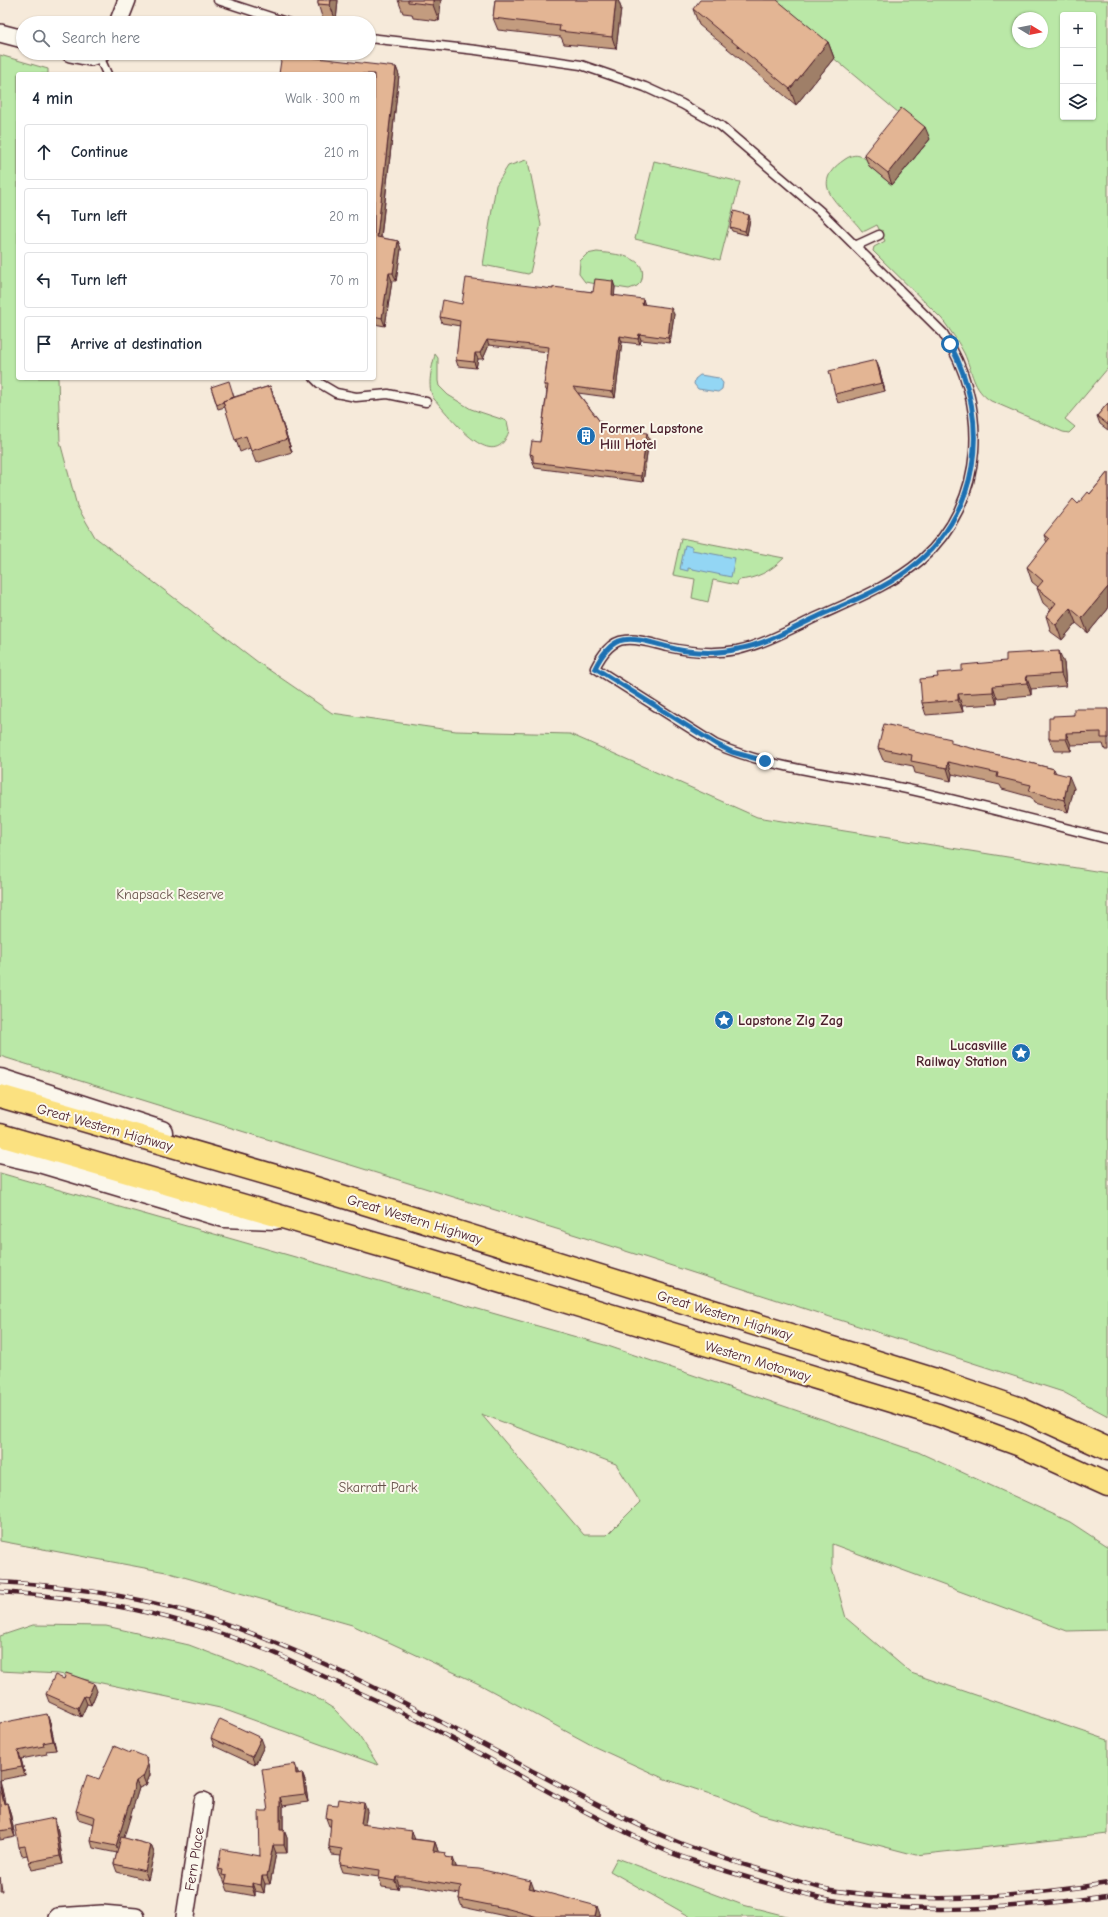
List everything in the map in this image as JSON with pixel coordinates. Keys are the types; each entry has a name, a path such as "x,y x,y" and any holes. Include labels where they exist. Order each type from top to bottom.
{"highway":[{"name":"Great Western Highway","path":"0,1096 296,1182 830,1347 1018,1408 1108,1449"},
{"path":"0,1134 288,1218"},
{"name":"Western Motorway","path":"288,1218 938,1415 1020,1445 1108,1485"}],"main road":[{"path":"0,1080 257,1163 296,1182"},
{"path":"0,1152 39,1161 224,1216 288,1218"}],"street":[{"path":"121,16 127,0"},
{"path":"0,33 16,37"},
{"name":"Fern Place","path":"185,1917 203,1801"},
{"path":"57,1917 102,1914 136,1917"}],"lane":[{"path":"218,0 267,16"},
{"path":"376,39 476,50 581,66 645,87 682,104 721,126 820,210 943,334 957,357 964,374 973,412 975,450 966,493 949,527 933,548 906,572 872,592 765,640 738,649 722,652 687,651 635,639 625,640 611,646 601,656 595,668 716,744 732,752 765,761 894,786 1108,839"},
{"path":"102,60 106,72"},
{"path":"855,246 880,235"},
{"path":"316,380 318,383 336,393 356,397 388,394 426,402"}],"green space":[{"path":"764,0 1108,0 1108,368 1065,419 1075,427 1069,433 1063,432 991,401 980,391 976,386 962,349 942,319 873,251 874,247 885,241 877,225 862,231 832,197 828,188 828,179 833,170 844,160 855,155 861,156 871,163 869,166 892,185 930,139"},
{"name":"Knapsack Reserve","path":"0,55 48,69 48,72 16,72 16,380 58,380 60,442 77,506 95,537 259,663 332,713 456,731 570,734 757,817 1108,873 1108,1416 1063,1392 579,1236 0,1056"},
{"path":"526,160 528,161 541,225 530,273 528,274 483,265 496,185 508,166"},
{"path":"654,161 740,182 720,260 635,239"},
{"path":"597,252 621,255 636,261 641,266 643,273 641,282 637,286 629,289 585,282 579,274 580,261 587,254"},
{"path":"435,354 438,358 439,386 448,395 471,409 507,421 509,431 502,443 493,448 483,445 472,438 460,428 434,399 430,388 430,383"},
{"path":"681,538 784,558 763,574 738,580 737,585 713,580 708,602 692,598 695,579 673,575"},
{"name":"Skarratt Park","path":"0,1173 608,1346 918,1452 1070,1522 1108,1547 1108,1630 1067,1631 832,1544 832,1569 846,1618 911,1673 1108,1740 1108,1834 916,1855 759,1814 725,1799 665,1779 595,1747 479,1684 352,1625 166,1572 0,1541","holes":["481,1414 616,1464 640,1502 607,1535 584,1535"]},
{"path":"33,1625 106,1626 189,1645 255,1670 312,1695 334,1709 359,1735 378,1765 220,1708 59,1674 0,1671 0,1636"},
{"path":"617,1858 743,1905 790,1917 691,1917 610,1871"}],"water":[{"path":"700,375 719,378 723,383 722,389 718,392 698,389 694,384 695,379"},
{"path":"685,545 692,547 692,550 735,558 731,577 688,568 688,571 680,569"}],"building":[{"path":"318,0 331,0 330,5 318,4"},
{"path":"408,0 433,0 433,5 408,2"},
{"path":"495,0 616,0 612,37 559,31 560,26 493,18"},
{"path":"700,0 777,0 828,42 790,89 693,9"},
{"path":"281,60 335,60 396,67 377,237 398,241 393,273 389,273 382,318 376,316 376,72 279,72"},
{"path":"901,108 925,127 888,173 864,154"},
{"path":"734,211 749,215 745,231 730,227"},
{"path":"466,278 553,289 553,287 593,292 595,279 613,281 612,295 643,299 642,304 671,308 668,338 639,334 638,339 620,336 613,392 573,387 605,428 647,433 641,476 533,462 533,455 530,454 532,441 540,442 548,385 544,385 549,347 487,340 480,353 475,353 474,362 456,360 460,321 440,317 443,300 462,304"},
{"path":"876,360 882,383 835,394 829,371"},
{"path":"229,381 234,397 217,405 211,387"},
{"path":"270,386 287,439 251,451 246,436 235,440 223,401"},
{"path":"1108,403 1108,425 1097,416"},
{"path":"1108,472 1108,587 1082,618 1070,608 1056,625 1046,616 1056,603 1037,588 1043,581 1027,567 1049,539 1044,535 1073,499 1078,504 1088,492 1090,494"},
{"path":"1059,651 1061,674 1026,676 1027,683 993,686 993,692 958,694 958,700 922,703 920,679 938,677 937,673 962,671 962,665 1006,661 1006,654"},
{"path":"1074,709 1108,709 1108,738 1101,738 1101,732 1066,733 1066,739 1049,739 1049,718 1053,718 1053,716 1074,715"},
{"path":"884,724 951,739 951,743 1054,769 1053,772 1069,776 1064,800 1029,791 1031,785 997,777 998,773 948,762 947,768 911,761 912,755 878,748"},
{"path":"66,1673 94,1683 88,1697 84,1696 78,1708 46,1694 55,1675 64,1679"},
{"path":"47,1714 53,1741 43,1743 44,1746 18,1751 22,1767 0,1771 0,1723"},
{"path":"220,1719 261,1738 252,1757 211,1738"},
{"path":"114,1746 130,1753 131,1751 146,1757 147,1767 143,1777 136,1781 116,1846 91,1841 95,1817 76,1811 87,1775 99,1779"},
{"path":"295,1764 296,1774 302,1773 305,1794 280,1797 280,1830 284,1830 284,1845 273,1845 267,1876 262,1876 261,1885 252,1883 252,1887 225,1883 227,1876 222,1875 223,1870 218,1869 221,1849 260,1856 259,1811 268,1811 262,1769"},
{"path":"0,1786 4,1804 7,1803 12,1829 0,1831"},
{"path":"339,1799 364,1803 361,1824 412,1831 411,1839 435,1842 433,1851 446,1853 445,1857 453,1858 452,1867 479,1869 531,1881 529,1888 597,1906 595,1917 538,1917 505,1908 459,1899 461,1886 405,1877 396,1877 395,1881 379,1878 380,1870 340,1864 342,1849 329,1847 331,1819 326,1818 328,1804 338,1805"},
{"path":"54,1818 60,1856 29,1862 25,1846 19,1847 15,1826"},
{"path":"121,1837 151,1845 145,1871 114,1864"}],"railway":[{"path":"0,1582 54,1586 135,1599 188,1612 255,1634 374,1687 582,1797 656,1833 731,1861 821,1888 874,1895 962,1898 1050,1891 1108,1883"},
{"path":"0,1592 102,1603 166,1617 198,1626 271,1652 403,1713 601,1820 669,1852 794,1891 821,1898 856,1904 928,1909 1001,1907 1108,1896"}],"place":[{"name":"Former Lapstone Hill Hotel","path":"586,436"},
{"name":"Lapstone Zig Zag","path":"724,1020"},
{"name":"Lucasville Railway Station","path":"1021,1053"}],"route":[{"path":"765,761 732,752 716,744 595,668 601,656 611,646 625,640 635,639 687,651 722,652 738,649 765,640 872,592 906,572 921,560 941,538 957,513 970,482 973,466 975,432 969,390 957,357 950,344"}]}
